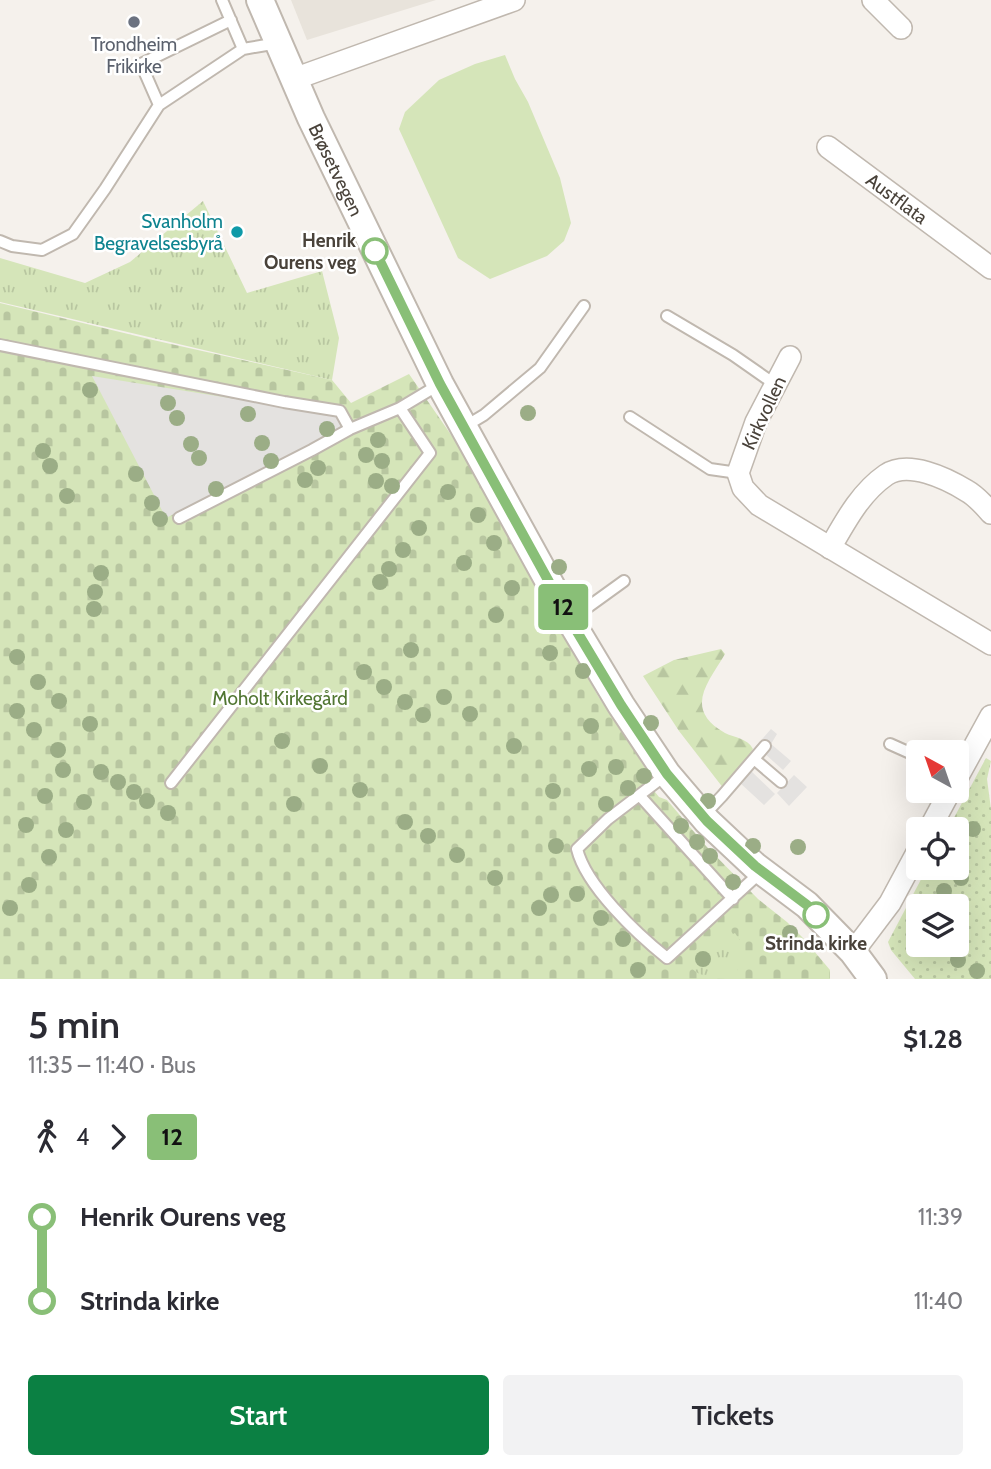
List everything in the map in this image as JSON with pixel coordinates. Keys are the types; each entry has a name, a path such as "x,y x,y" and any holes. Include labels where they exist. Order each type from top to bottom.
{"street":[{"name":"Brøsetvegen","path":"260,0 311,118 440,384 570,620 621,705 667,774 703,816 762,871 807,905 853,952 873,979"},
{"path":"873,0 901,28"},
{"path":"294,79 503,2"},
{"name":"Austflata","path":"828,147 991,268"},
{"path":"967,250 991,246"},
{"name":"Kirkvollen","path":"790,357 756,422 738,473 743,488 760,505 991,644"},
{"path":"830,548 864,494 888,474 908,469 937,475 969,492 991,513"},
{"path":"970,754 991,716"},
{"path":"853,952 890,903 906,873"}],"lane":[{"path":"222,0 243,49"},
{"path":"159,105 141,64 231,20"},
{"path":"0,241 12,246 42,250 73,234 159,105 243,49 278,43"},
{"path":"464,428 540,369 584,306"},
{"path":"667,316 776,384"},
{"path":"0,345 340,411 350,429"},
{"path":"179,518 350,429 400,408 440,384"},
{"path":"171,783 430,453 400,408"},
{"path":"630,417 710,469 738,473"},
{"path":"570,620 624,581"},
{"path":"890,744 906,751"},
{"path":"703,816 765,746"},
{"path":"754,759 781,782"},
{"path":"667,774 608,819 578,849 580,861 591,879 625,920 667,958 762,871"},
{"path":"640,796 733,899"}],"shaded area":[{"path":"291,0 436,0 307,40"},
{"path":"92,376 336,415 343,428 166,518"},
{"path":"771,729 777,734 771,744 791,761 783,770 756,746"},
{"path":"750,770 775,794 764,805 739,782"},
{"path":"794,775 807,787 789,806 777,793"}],"green space":[{"path":"505,55 560,178 571,223 564,241 547,256 490,279 458,258 399,129 405,112 439,80 475,64"},
{"path":"203,201 247,293 322,271 339,338 332,380 0,302 0,258 85,283 130,262"},
{"name":"Moholt Kirkegård","path":"0,303 332,380 351,403 409,374 467,458 598,696 648,772 655,792 667,800 706,846 758,899 803,938 830,970 830,979 0,979"},
{"path":"721,649 725,654 703,695 705,715 712,724 725,733 744,740 753,749 724,789 679,731 643,676 674,660"},
{"path":"986,758 991,761 987,779 991,809 991,979 915,979 891,950 888,942 906,908 906,957 969,957 969,894 913,894 921,880 969,880 969,817 954,817 962,803 970,803 970,788"},
{"path":"725,923 741,942 744,959 735,977 737,979 706,976 693,969 690,964 689,956"}],"bus line":[{"name":"12","path":"375,251 440,384 570,620 621,705 667,774 707,821 755,866 807,905 816,915"}],"place":[{"name":"Trondheim Frikirke","path":"134,22"},
{"name":"Svanholm Begravelsesbyrå","path":"237,232"},
{"name":"Henrik Ourens veg","path":"375,251"},
{"name":"Strinda kirke","path":"816,915"}]}
